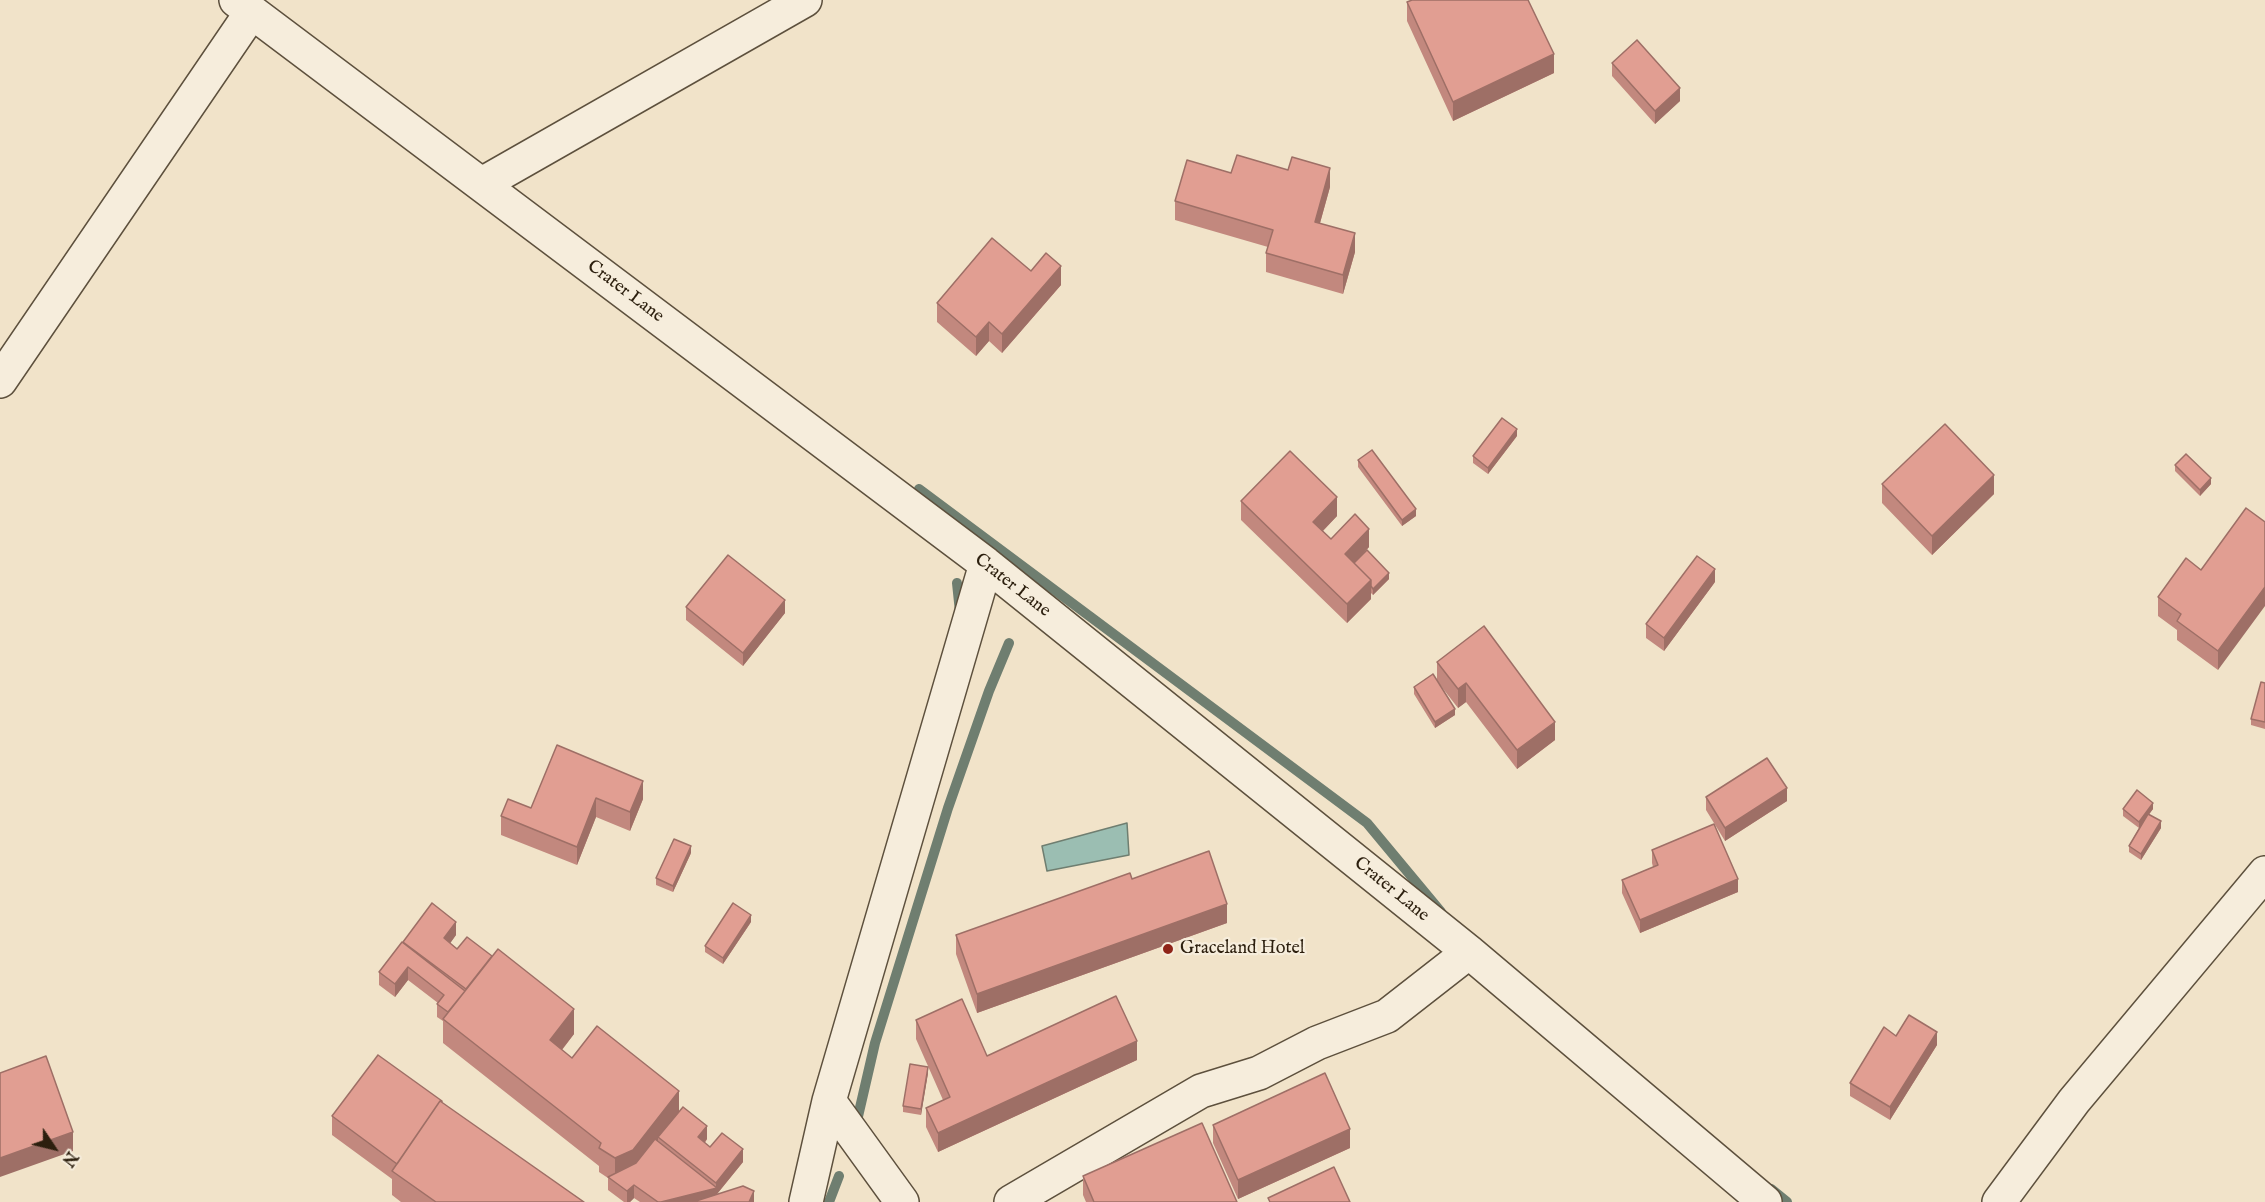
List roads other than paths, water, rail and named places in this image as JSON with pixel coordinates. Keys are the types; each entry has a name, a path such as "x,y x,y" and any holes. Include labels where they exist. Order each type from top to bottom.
{"street":[{"path":"482,184 805,0"},
{"path":"0,381 243,6"},
{"name":"Crater Lane","path":"243,6 986,564 1469,952 1765,1202"},
{"path":"806,1202 829,1101 986,564"},
{"path":"1999,1202 2074,1101 2265,873"},
{"path":"1011,1202 1201,1091 1258,1073 1317,1043 1387,1016 1469,952"},
{"path":"829,1101 902,1202"}],"water":[{"path":"1127,823 1129,855 1047,871 1042,846"}],"waterway":[{"path":"919,489 1367,823 1441,912"},
{"path":"957,583 960,612"},
{"path":"856,1125 875,1043 948,808 989,691 1009,643"},
{"path":"829,1202 839,1176"},
{"path":"1771,1189 1787,1202"}],"place":[{"name":"Graceland Hotel","path":"1168,949"}]}
